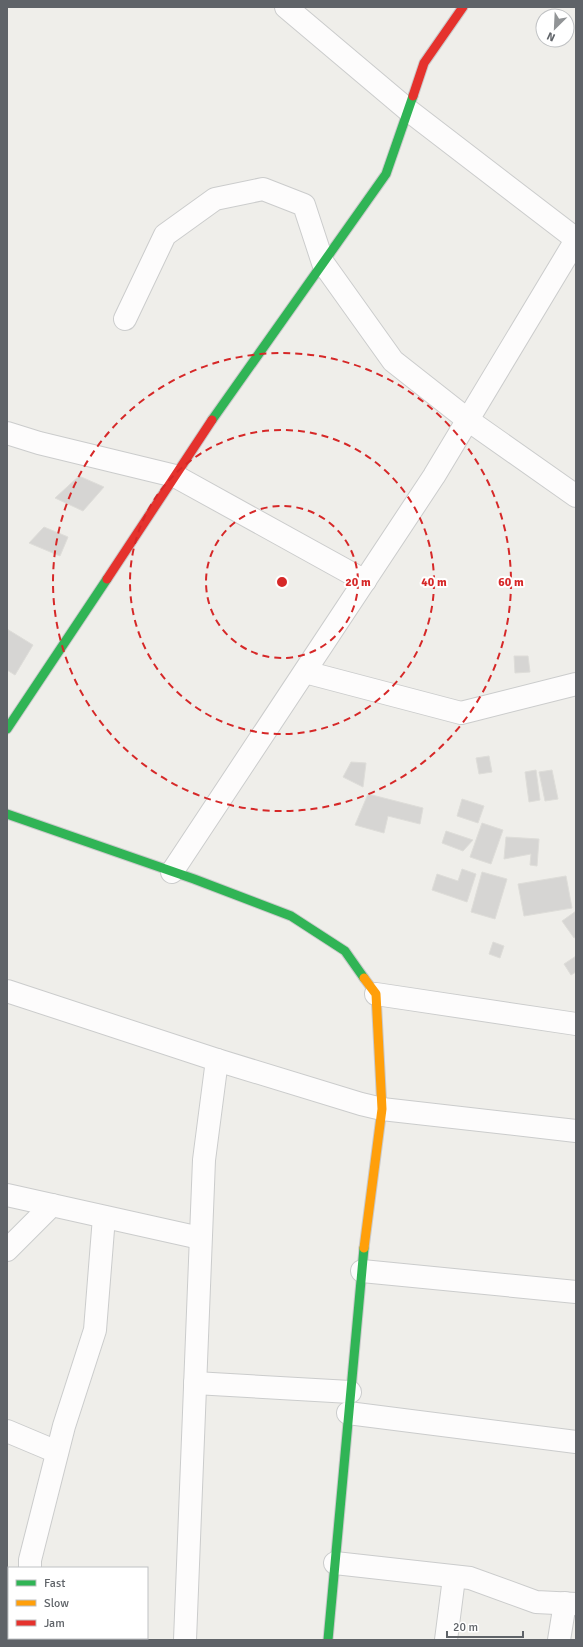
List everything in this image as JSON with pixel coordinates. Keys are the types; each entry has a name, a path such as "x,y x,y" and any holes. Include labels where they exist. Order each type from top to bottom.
{"street":[{"path":"172,872 434,476 576,239 408,110 286,7"},
{"path":"7,729 219,410 386,174 424,63 463,7"},
{"path":"125,319 165,235 214,199 263,189 304,205 323,264 393,361 468,420 576,496"},
{"path":"10,439 39,443 175,476 365,581"},
{"path":"305,672 461,713 576,684"},
{"path":"7,814 291,916 345,950 376,994 382,1109 367,1217 328,1640"},
{"path":"7,991 217,1060 361,1104 382,1109 576,1131"},
{"path":"376,994 576,1024"},
{"path":"185,1640 204,1160 217,1060"},
{"path":"7,1195 200,1238"},
{"path":"7,1250 52,1205"},
{"path":"30,1567 30,1560 64,1426 95,1330 104,1217"},
{"path":"362,1271 576,1292"},
{"path":"195,1383 349,1403 576,1442"},
{"path":"7,1431 57,1452"},
{"path":"335,1563 454,1578 470,1578 536,1602 570,1604 560,1640"},
{"path":"446,1640 454,1578"}],"building":[{"path":"79,476 104,487 83,511 55,498"},
{"path":"44,527 68,537 60,556 29,543"},
{"path":"7,629 33,645 15,675 7,670"},
{"path":"514,656 528,656 530,672 515,673"},
{"path":"489,756 492,772 479,774 476,758"},
{"path":"351,762 366,763 363,787 343,777"},
{"path":"536,770 540,800 529,802 525,772"},
{"path":"552,770 558,799 545,801 539,772"},
{"path":"368,794 423,808 420,824 388,816 384,833 355,825"},
{"path":"462,799 484,806 478,823 457,816"},
{"path":"482,823 503,830 491,864 470,857"},
{"path":"446,831 473,840 463,851 442,843"},
{"path":"506,837 539,839 537,866 530,865 531,854 504,859"},
{"path":"462,869 476,874 467,902 432,890 437,874 458,881"},
{"path":"482,872 507,879 495,919 471,912"},
{"path":"566,876 572,908 524,916 518,884"},
{"path":"576,911 576,937 574,938 562,921"},
{"path":"493,942 504,946 500,958 489,954"},
{"path":"576,956 576,972 571,975 564,964"}],"traffic: fast":[{"path":"212,420 386,174 413,96"},
{"path":"7,729 107,579"},
{"path":"7,814 194,879 291,916 345,951 364,978"},
{"path":"328,1640 364,1248"}],"traffic: slow":[{"path":"364,978 376,994 382,1109 364,1248"}],"traffic: jam":[{"path":"413,96 424,63 463,7"},
{"path":"107,579 212,420"}]}
